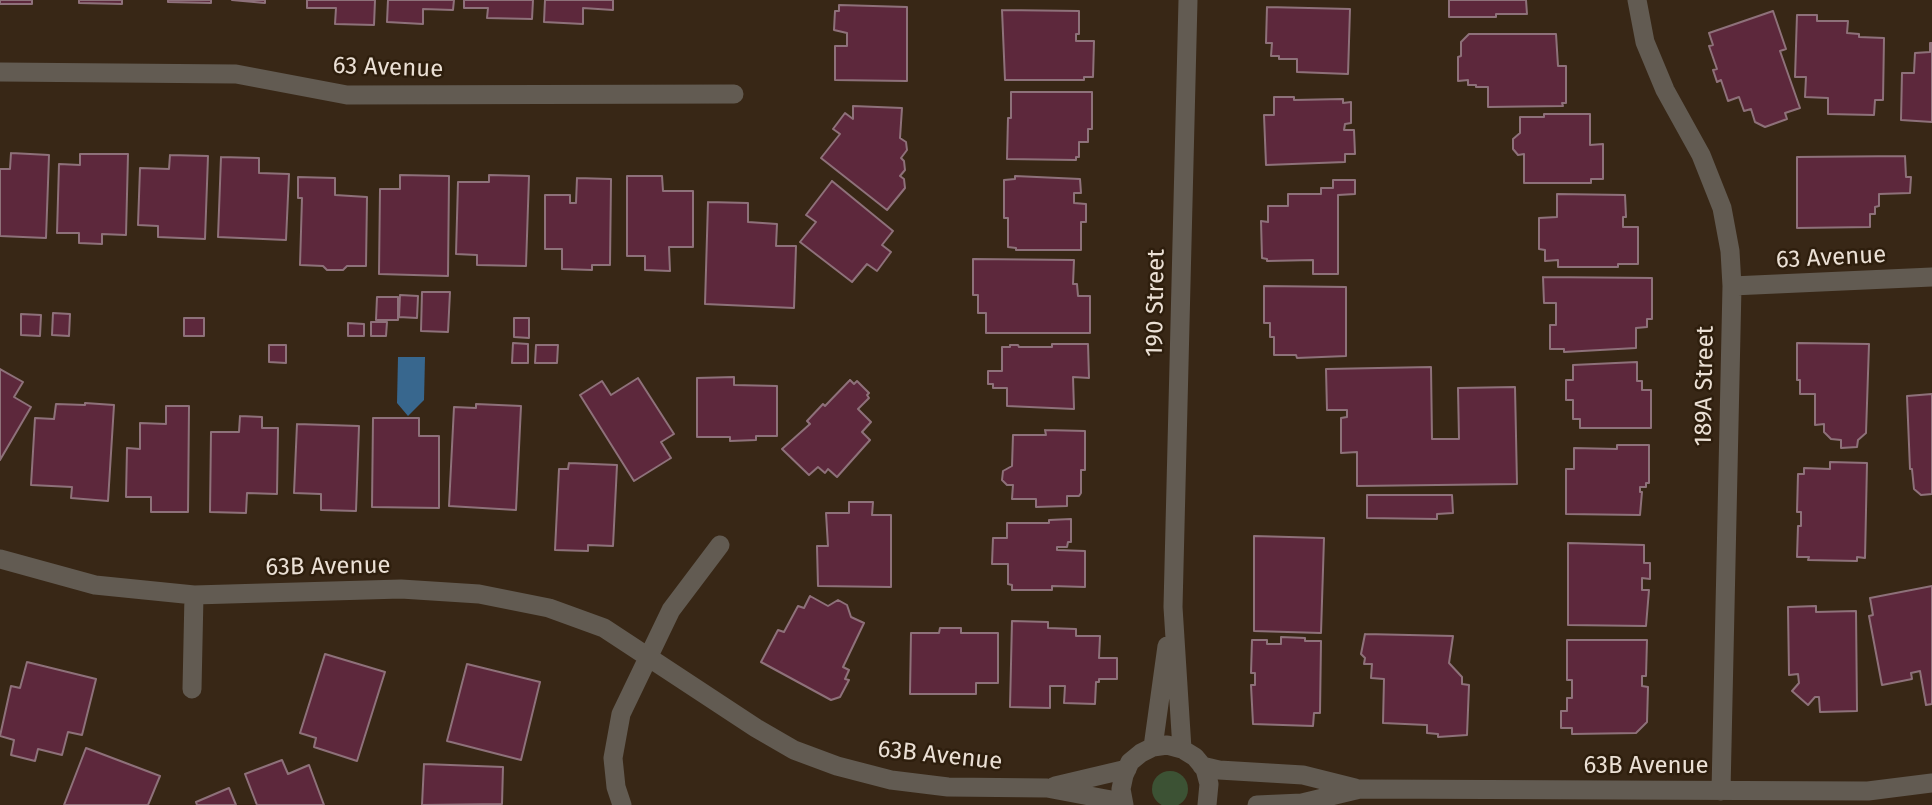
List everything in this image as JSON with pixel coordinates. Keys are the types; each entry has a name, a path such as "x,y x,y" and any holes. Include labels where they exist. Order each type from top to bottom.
{"street":[{"name":"190 Street","path":"1182,749 1173,607 1188,0"},
{"name":"189A Street","path":"1637,0 1645,42 1665,90 1701,155 1722,208 1730,251 1732,286 1721,791"},
{"name":"63 Avenue","path":"0,72 236,74 347,95 734,94"},
{"name":"63 Avenue","path":"1732,286 1932,277"},
{"path":"622,805 616,787 613,758 621,714 671,610 720,545"},
{"name":"63B Avenue","path":"0,559 95,585 194,595 401,589 479,594 549,608 604,628 755,728 794,750 837,766 891,780 948,787 1047,788 1123,804"},
{"path":"192,689 194,595"},
{"name":"190 Street","path":"1153,747 1173,607"},
{"path":"1123,804 1121,789 1127,769 1140,753 1167,745 1182,749 1195,757 1202,766 1209,784 1207,805"},
{"name":"63B Avenue","path":"1202,766 1219,770 1303,775 1360,789 1868,791 1932,783"},
{"name":"63B Avenue","path":"1047,788 1127,769"},
{"name":"63B Avenue","path":"1257,805 1302,803 1360,789"}],"green space":[{"path":"1170,771 1183,776 1188,789 1183,802 1170,807 1157,802 1152,789 1157,776"}],"water":[{"path":"398,357 425,357 424,400 408,416 397,403"}],"building":[{"path":"0,0 32,0 32,4 0,4"},
{"path":"79,0 122,0 122,4 79,3"},
{"path":"211,0 211,3 168,2"},
{"path":"232,0 265,0 265,3"},
{"path":"307,0 375,0 374,25 335,24 336,8 307,8"},
{"path":"388,0 454,0 453,10 423,9 423,24 387,22"},
{"path":"464,0 533,0 532,19 487,18 488,8 464,8"},
{"path":"545,0 613,0 613,10 583,8 583,24 544,22"},
{"path":"1449,0 1526,0 1527,14 1449,17"},
{"path":"839,5 907,7 907,81 835,80 835,46 847,46 847,33 834,30 835,11 839,11"},
{"path":"1267,7 1350,9 1348,74 1297,72 1297,59 1271,56 1272,43 1266,43"},
{"path":"1002,10 1079,11 1079,34 1076,34 1076,41 1094,41 1093,77 1084,77 1084,80 1005,80"},
{"path":"1773,11 1786,49 1780,51 1800,108 1785,113 1787,119 1765,127 1755,122 1751,109 1744,111 1739,97 1728,101 1721,80 1717,82 1713,70 1717,69 1709,46 1713,45 1709,33"},
{"path":"1797,15 1817,15 1817,21 1848,21 1847,33 1859,34 1859,37 1884,38 1883,100 1875,100 1874,115 1828,114 1828,98 1805,97 1806,77 1795,77"},
{"path":"1469,34 1556,34 1558,66 1566,66 1566,103 1562,103 1563,106 1488,107 1488,87 1468,85 1468,80 1458,81 1461,42"},
{"path":"1930,43 1932,122 1901,120 1902,73 1914,73 1915,53 1930,52"},
{"path":"1011,92 1092,92 1092,129 1088,129 1088,142 1079,142 1079,157 1076,157 1076,160 1007,159"},
{"path":"1274,97 1294,97 1294,100 1343,99 1343,103 1351,102 1351,123 1345,124 1344,130 1354,130 1355,154 1345,154 1345,162 1266,165 1264,115 1274,115"},
{"path":"853,106 902,108 900,138 906,142 907,150 901,158 905,170 900,176 904,179 905,188 887,210 821,158 840,134 833,129 845,113 853,119"},
{"path":"1544,114 1590,114 1590,145 1603,144 1603,179 1591,179 1591,183 1524,183 1524,154 1518,155 1513,149 1513,139 1520,133 1520,117 1544,117"},
{"path":"11,153 49,155 46,238 0,236 0,169 10,169"},
{"path":"80,154 128,154 126,235 102,234 102,244 79,243 79,233 57,233 59,164 80,165"},
{"path":"170,155 208,156 205,239 158,237 158,226 138,225 140,168 169,169"},
{"path":"1905,156 1906,177 1911,177 1910,193 1879,194 1879,206 1875,207 1875,214 1870,214 1870,227 1797,228 1797,157"},
{"path":"221,157 259,158 259,173 289,174 286,240 218,237"},
{"path":"400,175 449,176 448,276 379,274 380,189 400,189"},
{"path":"489,175 529,176 526,266 477,265 477,255 456,254 458,182 489,182"},
{"path":"627,176 662,176 663,191 693,191 693,247 669,247 670,271 645,270 645,256 627,256"},
{"path":"1015,176 1080,179 1081,193 1074,193 1074,203 1086,204 1086,222 1081,222 1081,250 1016,250 1008,247 1008,218 1004,218 1004,180 1015,179"},
{"path":"298,177 335,178 335,195 367,197 366,266 327,270 323,266 300,265 302,198 298,198"},
{"path":"577,178 611,179 610,265 592,265 592,270 562,269 562,249 545,249 545,195 570,195 570,203 576,203"},
{"path":"1333,180 1355,180 1355,194 1338,195 1338,274 1313,274 1313,260 1267,261 1262,258 1261,221 1268,222 1268,206 1288,206 1288,194 1321,194 1321,188 1333,188"},
{"path":"832,181 893,231 882,245 891,252 877,271 867,264 852,282 800,242 816,222 806,215"},
{"path":"1557,194 1625,195 1626,217 1623,217 1623,227 1638,227 1638,264 1618,264 1618,267 1558,267 1558,260 1545,261 1545,250 1539,249 1539,218 1557,217"},
{"path":"708,202 748,203 748,222 777,224 776,246 796,246 794,308 705,304"},
{"path":"973,259 1074,260 1073,284 1077,284 1078,296 1090,296 1090,333 986,333 986,313 978,313 978,295 973,295"},
{"path":"1543,277 1652,278 1652,319 1647,319 1647,327 1636,328 1636,348 1564,352 1564,349 1550,349 1550,325 1556,325 1556,303 1544,303"},
{"path":"1264,286 1346,287 1346,356 1297,358 1296,355 1274,355 1274,337 1270,337 1270,323 1264,323"},
{"path":"422,292 450,292 448,332 421,331"},
{"path":"400,295 418,296 417,318 399,317"},
{"path":"377,297 398,297 398,320 376,320"},
{"path":"53,313 70,314 69,336 52,335"},
{"path":"21,314 41,315 40,336 21,335"},
{"path":"184,318 204,318 204,336 184,336"},
{"path":"514,318 529,318 529,338 514,337"},
{"path":"371,322 387,322 386,336 371,336"},
{"path":"348,323 364,324 364,336 348,336"},
{"path":"513,343 528,344 528,363 512,363"},
{"path":"1797,343 1869,344 1866,433 1858,440 1857,447 1841,448 1841,440 1831,439 1824,432 1824,424 1815,425 1815,394 1800,394 1800,380 1797,380"},
{"path":"1052,344 1088,344 1089,378 1073,377 1074,409 1007,406 1007,388 993,388 993,384 988,384 988,371 1002,371 1002,347 1052,347"},
{"path":"269,345 286,345 286,363 269,362"},
{"path":"536,345 558,345 557,363 535,363"},
{"path":"1637,362 1637,381 1642,381 1642,390 1651,390 1651,428 1580,428 1580,419 1573,419 1573,400 1566,400 1566,380 1573,380 1573,365"},
{"path":"1431,367 1432,439 1459,439 1458,388 1515,387 1517,484 1357,486 1357,452 1341,453 1341,418 1347,417 1347,410 1327,410 1326,369"},
{"path":"0,369 23,382 14,397 31,407 0,460"},
{"path":"734,377 734,385 777,386 777,436 756,436 756,440 730,441 730,437 697,437 697,378"},
{"path":"638,378 674,434 661,442 671,458 634,481 580,395 602,381 611,395"},
{"path":"850,380 854,384 857,381 869,393 869,398 858,409 871,422 862,432 870,440 837,477 828,469 825,473 818,467 809,475 782,449 810,424 807,421"},
{"path":"1932,394 1932,494 1921,495 1914,489 1910,469 1907,396"},
{"path":"56,404 114,405 108,501 71,498 72,487 31,485 35,418 54,419"},
{"path":"476,404 521,406 516,510 449,506 454,407 476,408"},
{"path":"166,406 189,406 188,512 151,512 151,497 126,497 127,448 140,449 140,423 166,424"},
{"path":"240,416 262,417 262,428 278,428 277,494 247,493 246,513 210,512 211,432 239,432"},
{"path":"373,418 419,418 419,436 439,436 439,508 372,507"},
{"path":"297,424 359,426 356,511 321,510 321,494 294,493"},
{"path":"1045,430 1085,431 1085,470 1081,470 1081,493 1079,496 1067,496 1067,506 1036,507 1036,499 1012,499 1013,485 1007,485 1002,480 1003,471 1012,466 1013,435 1046,435"},
{"path":"1617,445 1649,445 1649,483 1646,483 1646,487 1640,487 1640,515 1566,514 1566,469 1574,469 1574,448 1617,449"},
{"path":"1830,462 1867,463 1865,558 1857,557 1857,561 1808,560 1809,557 1797,557 1798,526 1801,526 1801,512 1797,512 1798,474 1804,474 1804,468 1830,469"},
{"path":"569,463 617,465 613,546 588,545 588,551 555,550 559,469 568,469"},
{"path":"1367,495 1452,495 1453,513 1437,514 1437,519 1367,518"},
{"path":"849,502 873,502 872,515 891,515 891,587 818,586 817,546 828,546 826,513 849,513"},
{"path":"1071,519 1071,542 1068,542 1067,547 1057,547 1057,550 1085,551 1085,587 1052,586 1052,590 1012,590 1012,585 1008,584 1008,564 992,564 993,538 1007,538 1007,523 1049,523 1049,520"},
{"path":"1254,536 1324,538 1321,633 1254,631"},
{"path":"1568,543 1644,545 1644,563 1650,563 1650,579 1642,578 1642,590 1649,590 1646,626 1568,625"},
{"path":"1932,586 1932,704 1926,705 1920,671 1911,673 1912,679 1882,685 1869,616 1873,615 1870,598"},
{"path":"810,596 828,606 838,600 847,605 851,617 864,623 843,667 849,670 845,679 849,680 840,697 831,700 761,662 778,630 784,632 798,606 804,608"},
{"path":"1816,606 1816,612 1856,611 1857,711 1820,712 1819,697 1815,697 1808,705 1792,691 1799,683 1798,674 1789,675 1788,607"},
{"path":"1012,621 1048,622 1048,628 1076,629 1076,636 1100,636 1099,658 1117,658 1117,679 1099,679 1099,682 1096,682 1095,704 1064,703 1065,686 1050,686 1050,708 1010,707"},
{"path":"940,628 961,628 961,633 998,633 998,683 976,683 976,694 910,694 911,633 939,633"},
{"path":"1365,634 1453,636 1449,663 1462,677 1462,684 1469,685 1467,735 1438,737 1438,734 1427,733 1427,725 1383,723 1384,679 1371,678 1372,664 1364,664 1365,658 1361,654"},
{"path":"1281,637 1321,641 1320,713 1314,713 1313,726 1253,724 1251,685 1255,685 1255,673 1251,673 1252,640 1281,644"},
{"path":"1567,640 1647,640 1646,676 1642,676 1642,686 1648,687 1647,722 1636,733 1572,734 1572,728 1561,728 1561,711 1567,711 1567,698 1572,698 1572,680 1567,680"},
{"path":"325,654 385,672 357,761 314,747 316,738 300,733"},
{"path":"27,662 96,679 82,735 68,732 62,755 38,749 35,761 11,755 14,740 0,736 11,686 20,688"},
{"path":"467,664 540,682 521,760 447,741"},
{"path":"86,748 160,776 148,805 64,805"},
{"path":"282,760 288,774 309,765 324,805 257,805 245,774"},
{"path":"424,764 503,767 502,804 422,805"},
{"path":"229,788 236,805 197,805 196,802"}]}
